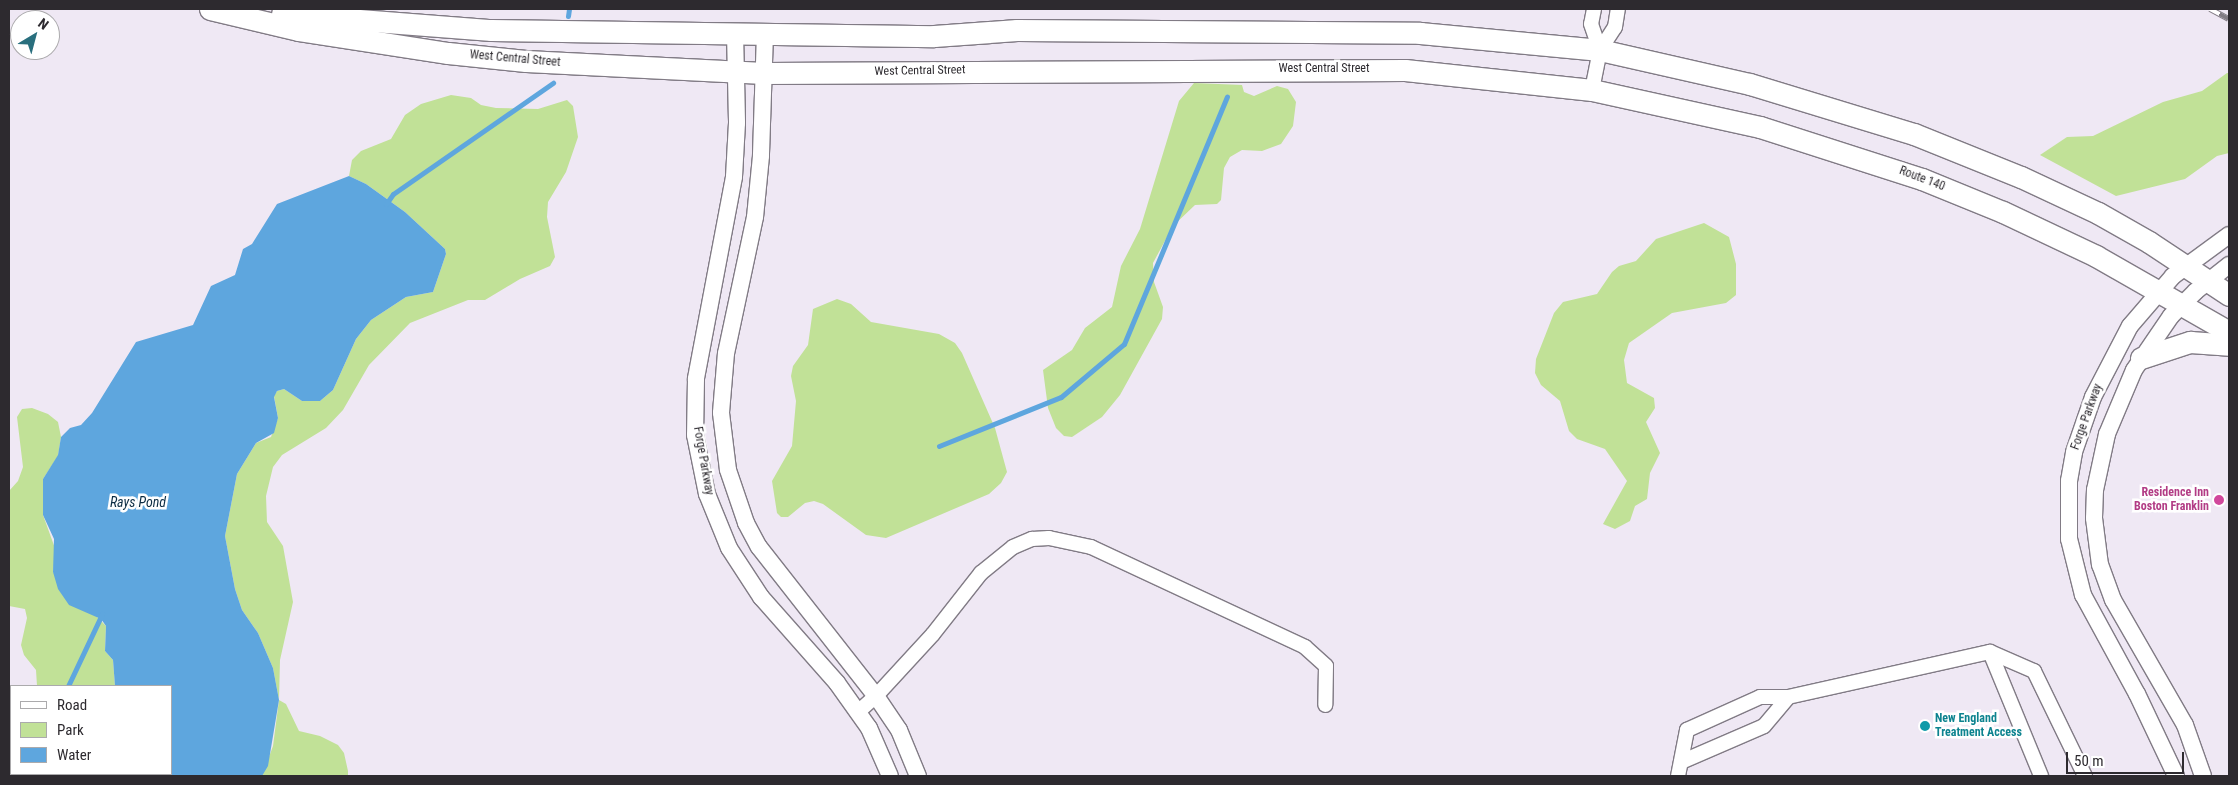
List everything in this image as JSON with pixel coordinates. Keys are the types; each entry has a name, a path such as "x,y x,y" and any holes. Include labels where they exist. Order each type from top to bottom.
{"main road":[{"name":"West Central Street","path":"210,9 299,30 448,53 526,61 764,73 1405,70 1592,90"},
{"path":"222,9 399,25 491,30 934,36 1027,30 1410,32 1600,50 1750,84 1914,134 2072,200 2122,226 2229,295"},
{"name":"Route 140","path":"1592,90 1760,126 1869,159 2003,212 2158,289 2229,332"},
{"path":"2141,358 2190,342 2229,345"}],"street":[{"path":"1594,9 1591,24 1600,50"},
{"path":"1592,90 1600,50 1615,27 1618,9"},
{"name":"Forge Parkway","path":"736,33 737,123 734,177 696,379 695,435 707,494 728,548 760,596 837,683 858,712 869,728 890,776"},
{"name":"Forge Parkway","path":"764,33 761,156 755,217 726,353 721,413 722,440 736,496 759,548 876,696 899,730 918,776"},
{"name":"Forge Parkway","path":"2176,776 2137,694 2083,595 2075,571 2068,510 2074,452 2093,397 2118,345 2158,289 2185,266 2229,235"},
{"name":"Forge Parkway","path":"2203,776 2185,726 2113,600 2096,546 2094,518 2100,462 2117,407 2141,358 2183,303 2229,265"},
{"path":"858,712 876,696 933,634 982,573 1013,547 1032,539 1049,538 1091,547 1305,647 1326,666 1325,705"},
{"path":"1990,652 2041,776"},
{"path":"1678,776 1687,730 1760,697 1788,697 1990,652 2034,671 2085,776"},
{"path":"1681,762 1764,726 1788,697"}],"green space":[{"path":"2229,73 2229,153 2217,156 2185,179 2116,196 2040,155 2067,137 2093,136 2163,102 2202,91"},
{"path":"1194,83 1242,85 1244,92 1254,96 1277,86 1288,89 1296,102 1293,126 1281,144 1262,151 1242,150 1230,157 1224,168 1221,200 1217,204 1195,205 1173,226 1153,263 1154,282 1163,307 1162,319 1120,395 1102,417 1072,437 1064,436 1056,428 1048,408 1043,370 1072,350 1085,328 1112,307 1121,266 1140,229 1179,101"},
{"path":"451,95 471,98 481,105 496,108 538,109 567,100 573,106 578,137 566,172 548,202 547,217 555,257 550,266 520,279 485,300 468,300 410,323 369,365 343,410 326,428 282,455 273,467 266,496 267,522 283,546 293,602 280,660 279,700 273,668 258,633 242,610 235,589 225,536 237,474 256,443 271,437 278,418 274,396 277,391 284,389 302,401 320,401 333,390 356,339 371,320 406,297 433,292 446,254 445,249 405,212 366,184 349,176 352,160 361,151 391,139 405,115 421,104"},
{"path":"1704,223 1729,237 1736,264 1736,295 1726,303 1672,313 1629,343 1624,360 1627,383 1654,398 1655,408 1646,422 1660,453 1650,473 1647,499 1635,506 1630,521 1615,529 1603,524 1627,481 1605,449 1577,439 1569,431 1560,401 1541,385 1535,373 1536,359 1554,313 1563,302 1597,294 1612,272 1619,266 1636,261 1656,239"},
{"path":"837,299 851,304 871,322 939,334 955,343 962,353 995,428 1007,472 1001,483 989,494 886,538 866,535 823,504 814,501 805,503 788,517 781,517 777,513 772,481 792,446 796,401 791,376 793,366 808,345 813,309"},
{"path":"32,408 48,414 58,422 61,437 58,456 43,479 43,515 56,551 53,572 106,626 105,651 113,660 115,685 37,685 36,670 24,655 21,645 27,618 25,609 9,606 9,491 18,481 23,467 17,417 22,409"},
{"path":"279,700 286,704 299,731 320,736 338,745 344,753 348,776 262,776 273,746"},
{"path":"10,750 10,775 98,776 9,776"}],"water":[{"name":"Rays Pond","path":"349,176 366,184 405,212 445,249 446,254 433,292 406,297 371,320 356,339 333,390 320,401 302,401 284,389 277,391 274,397 278,418 274,433 256,443 237,474 225,536 235,589 242,610 258,633 273,668 279,700 268,766 262,776 98,776 172,775 172,685 115,685 113,660 105,651 106,626 101,619 69,605 58,589 53,572 54,539 43,515 43,479 58,455 61,437 70,428 81,425 92,413 136,342 193,325 211,286 235,275 243,249 252,244 277,204"}],"waterway":[{"path":"568,16 569,9"},
{"path":"386,204 393,194 553,83"},
{"path":"939,446 1061,397 1124,344 1227,97"},
{"path":"68,685 102,614"}],"railway":[{"path":"2210,9 2229,19"}],"place":[{"name":"Residence Inn Boston Franklin","path":"2219,500"},
{"name":"New England Treatment Access","path":"1925,726"}]}
